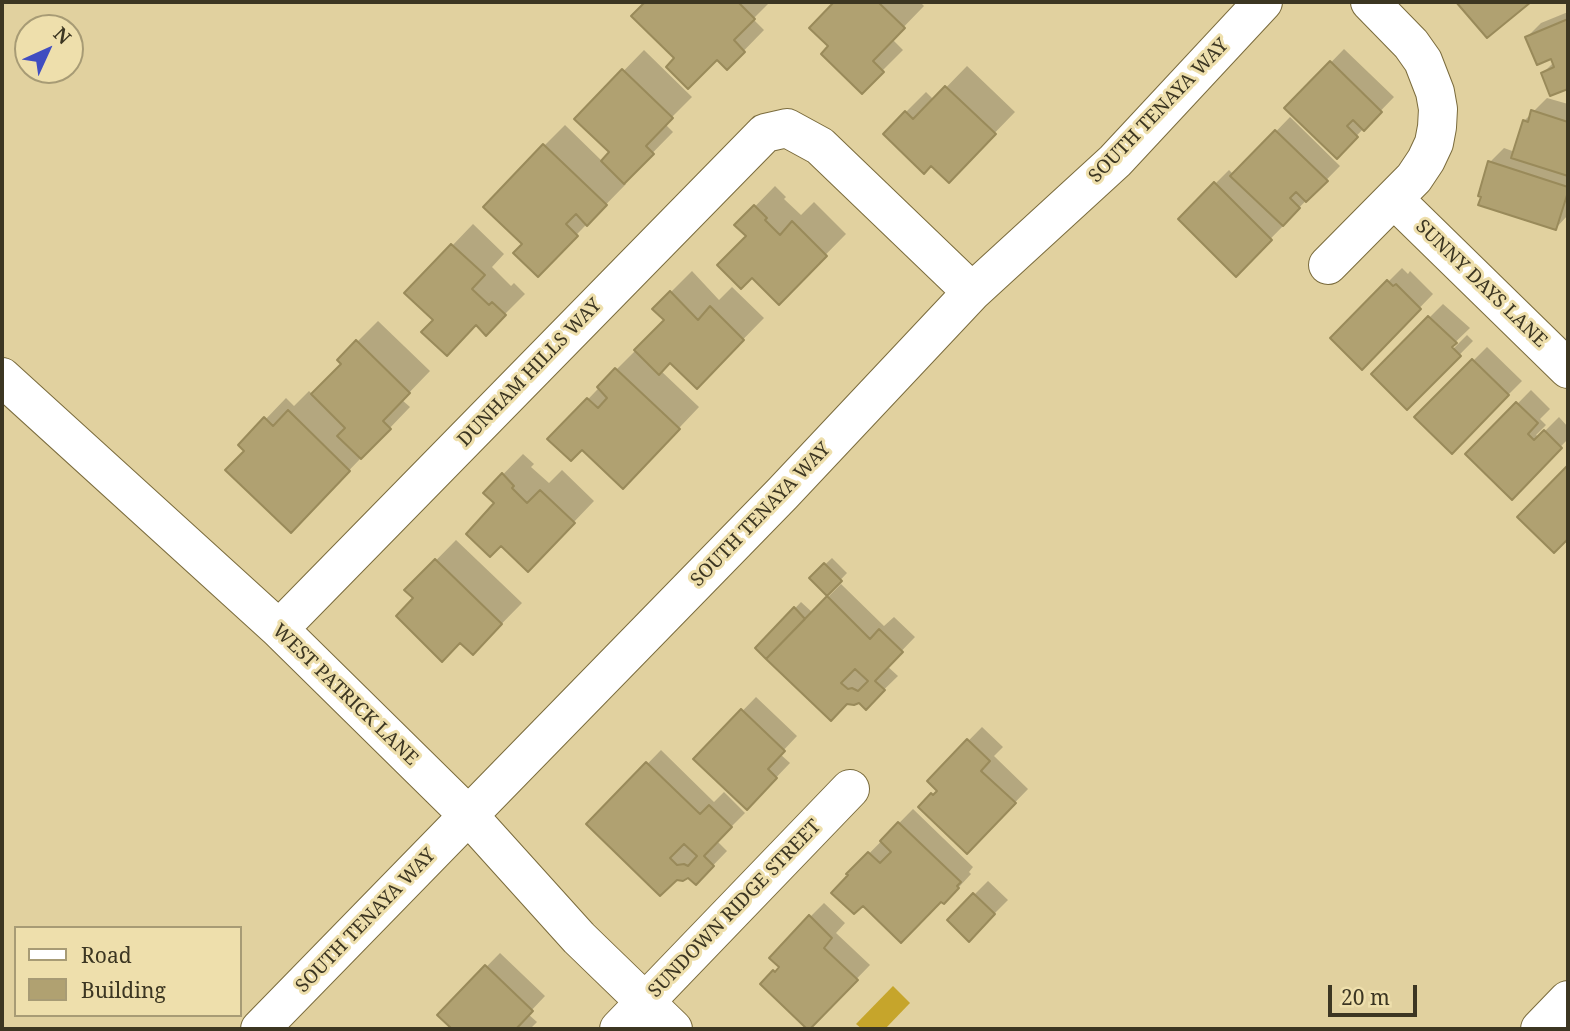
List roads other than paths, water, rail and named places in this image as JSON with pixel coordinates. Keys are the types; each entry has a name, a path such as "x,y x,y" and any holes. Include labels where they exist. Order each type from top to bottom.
{"street":[{"name":"SOUTH TENAYA WAY","path":"260,1029 782,494 972,292 1115,161 1263,2"},
{"path":"1328,265 1414,178 1434,143 1437,127 1438,108 1433,85 1423,61 1411,44 1370,2"},
{"name":"DUNHAM HILLS WAY","path":"279,629 765,133 787,128 820,146 972,292"},
{"name":"SUNNY DAYS LANE","path":"1394,199 1568,369"},
{"name":"WEST PATRICK LANE","path":"2,377 279,629 468,815 579,938 673,1029"},
{"name":"SUNDOWN RIDGE STREET","path":"619,1029 850,789"},
{"path":"1539,1029 1568,1000"}]}
